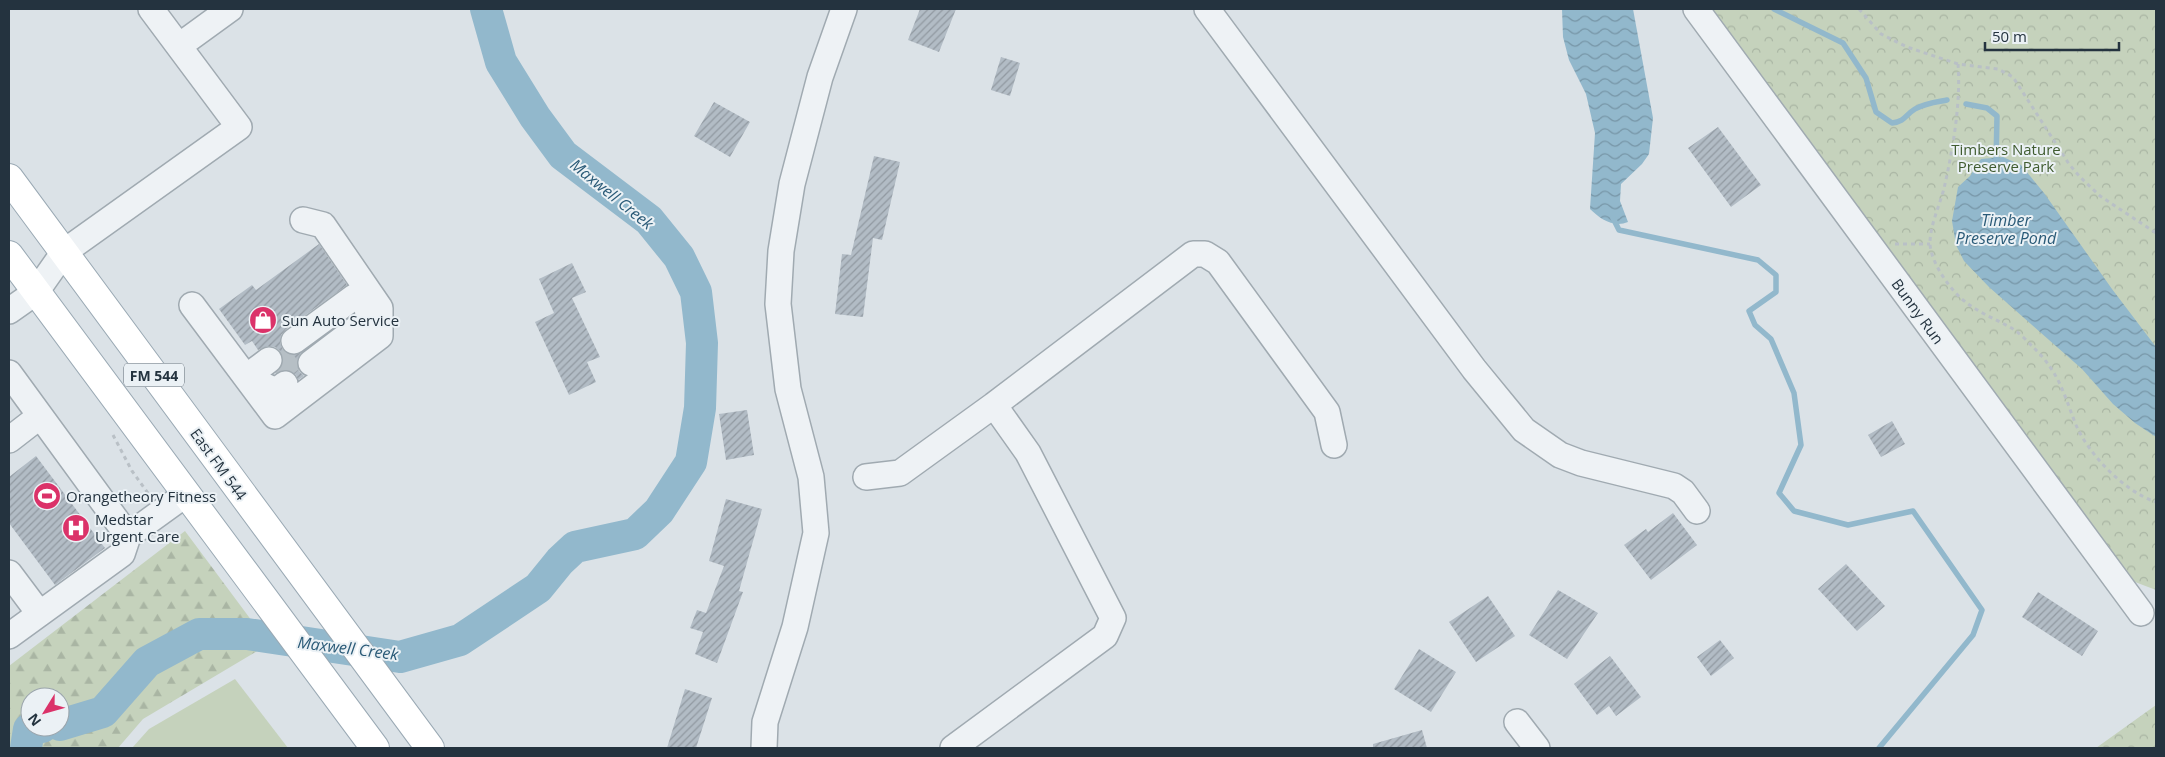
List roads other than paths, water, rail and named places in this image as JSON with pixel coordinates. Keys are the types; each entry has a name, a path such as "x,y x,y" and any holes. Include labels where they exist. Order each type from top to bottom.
{"main road":[{"name":"East FM 544","path":"9,178 430,748"},
{"name":"FM 544","path":"9,255 375,748"}],"street":[{"path":"9,311 36,292 64,252 239,126 151,9"},
{"path":"179,46 230,9"},
{"path":"764,748 765,722 795,627 816,533 811,477 788,389 778,304 781,251 792,184 820,78 844,9"},
{"path":"1207,9 1474,369 1524,430 1560,454 1582,463 1674,486 1683,492 1697,511"},
{"name":"Bunny Run","path":"1696,9 2140,613"},
{"path":"192,304 268,377 275,416 380,336 380,308 370,300 322,225 303,220"},
{"path":"866,477 900,473 994,405 1193,254 1205,254 1218,262 1327,412 1334,445"},
{"path":"302,352 370,300"},
{"path":"9,374 128,536"},
{"path":"953,748 1106,636 1113,618 1028,453 994,405"},
{"path":"9,440 40,416"},
{"path":"9,636 122,554 128,536 162,512 193,504"},
{"path":"9,573 39,613"},
{"path":"1517,722 1537,748"}],"water":[{"path":"1562,9 1633,9 1653,118 1649,154 1642,164 1621,184 1620,201 1628,222 1623,224 1608,222 1590,209 1595,133 1586,94 1569,60 1563,37"},
{"name":"Timber Preserve Pond","path":"2003,157 2021,165 2044,193 2156,347 2156,437 2135,423 2113,404 2082,369 1989,287 1964,261 1956,245 1952,221 1958,187 1970,176 1981,159"}],"waterway":[{"name":"Maxwell Creek","path":"70,722 103,712 147,662 199,634 247,634 400,657 460,640 538,588 560,561 575,547 635,534 659,511 691,462 700,408 702,343 696,292 679,257 649,220 563,155 535,117 501,62 486,9"},
{"path":"1774,9 1843,43 1866,78 1876,112 1892,123 1903,119 1923,105 1947,100"},
{"path":"1966,104 1987,108 1997,116 1996,164"},
{"path":"1613,218 1619,230 1758,260 1776,275 1776,292 1749,311 1755,325 1771,339 1794,393 1801,445 1779,493 1794,511 1848,525 1913,511 1982,610 1973,635 1879,748"},
{"name":"Maxwell Creek","path":"26,748 28,737"}],"tunnel":[{"path":"275,372 302,351"}],"place":[{"name":"Sun Auto Service","path":"263,320"},
{"name":"Orangetheory Fitness","path":"47,496"},
{"name":"Medstar Urgent Care","path":"76,528"}],"park label":[{"name":"Timbers Nature Preserve Park","path":"2006,158"}]}
